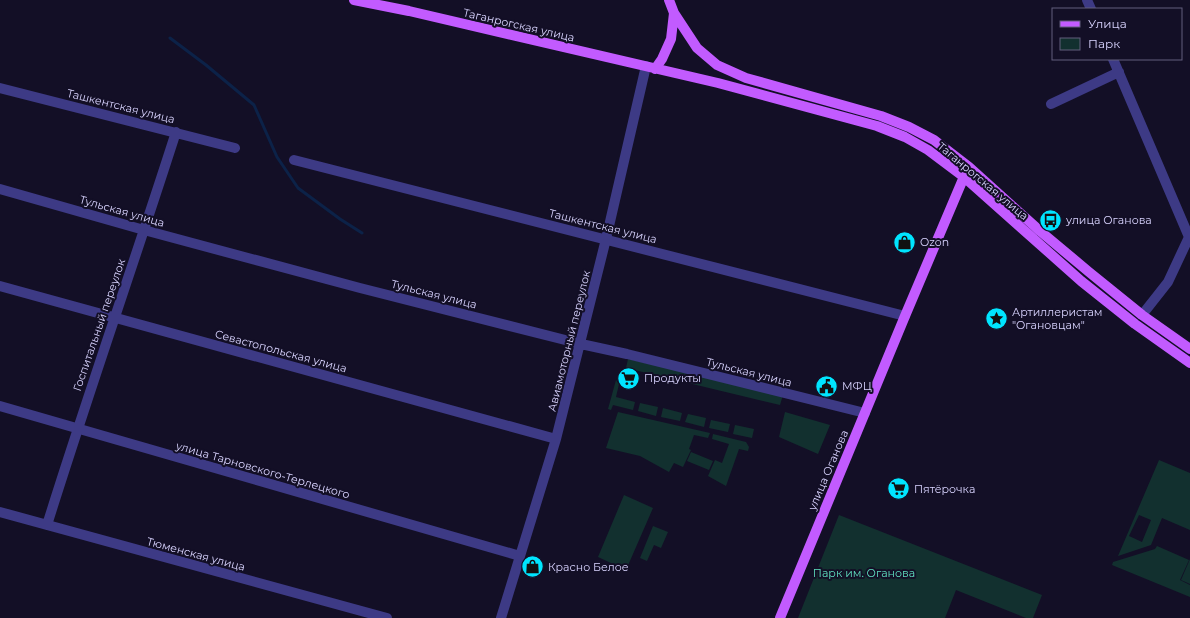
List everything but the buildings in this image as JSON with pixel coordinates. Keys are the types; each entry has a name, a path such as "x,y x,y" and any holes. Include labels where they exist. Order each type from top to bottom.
{"main road":[{"name":"Таганрогская улица","path":"354,0 409,11 718,83 877,126 905,137 928,150 964,177 1081,281 1135,324 1190,363"},
{"name":"Таганрогская улица","path":"669,0 674,12 697,48 717,65 746,78 881,116 909,127 934,140 969,167 1040,230 1142,315 1190,349"},
{"path":"650,67 662,59 671,39 674,12"},
{"name":"улица Оганова","path":"780,618 905,316 969,167"},
{"path":"1135,324 1142,315"}],"street":[{"path":"1113,60 1190,237 1168,282 1142,315"},
{"name":"Авиамоторный переулок","path":"501,618 556,439 650,67"},
{"path":"1051,104 1119,72"},
{"name":"Ташкентская улица","path":"0,88 235,148"},
{"name":"Госпитальный переулок","path":"47,525 77,428 176,132"},
{"name":"Ташкентская улица","path":"294,160 905,316"},
{"name":"Тульская улица","path":"0,189 144,230 360,288 581,344 865,413"},
{"name":"Севастопольская улица","path":"0,286 556,439"},
{"name":"улица Тарновского-Терлецкого","path":"0,406 520,556"},
{"name":"Тюменская улица","path":"0,512 386,618"}],"green space":[{"path":"628,359 783,395 780,405 626,368"},
{"path":"616,380 619,384 616,397 635,402 633,410 613,405 611,410 608,409"},
{"path":"640,403 658,407 656,416 638,411"},
{"path":"663,408 682,413 680,421 661,417"},
{"path":"618,412 710,433 708,438 694,435 689,449 691,450 683,467 674,463 669,472 640,456 606,448"},
{"path":"785,412 830,425 818,454 779,437"},
{"path":"688,414 706,418 704,427 685,422"},
{"path":"711,420 730,424 728,432 709,428"},
{"path":"735,425 754,429 752,438 733,434"},
{"path":"713,434 746,442 749,447 748,451 739,449 726,486 708,476 715,460 722,463 729,444 712,439"},
{"path":"691,452 713,461 709,470 687,461"},
{"path":"1159,460 1190,473 1190,530 1162,518 1151,545 1118,556","holes":["1139,515 1151,520 1142,542 1129,536"]},
{"path":"624,495 653,508 626,570 598,557"},
{"name":"Парк им. Оганова","path":"839,515 1042,595 1033,618 1026,618 956,590 945,618 798,618"},
{"path":"653,526 668,532 661,548 654,545 647,561 640,558"},
{"path":"1157,546 1189,560 1180,580 1190,585 1190,597 1112,565 1113,562 1155,549"},
{"path":"1190,559 1190,584 1181,580"}],"waterway":[{"path":"170,38 206,65 254,105 277,157 298,188 340,219 362,233"}],"place":[{"name":"улица Оганова","path":"1050,220"},
{"name":"Ozon","path":"904,242"},
{"name":"Артиллеристам \"Огановцам\"","path":"996,318"},
{"name":"Продукты","path":"628,378"},
{"name":"МФЦ","path":"826,386"},
{"name":"Пятёрочка","path":"898,489"},
{"name":"Красно Белое","path":"532,567"}]}
